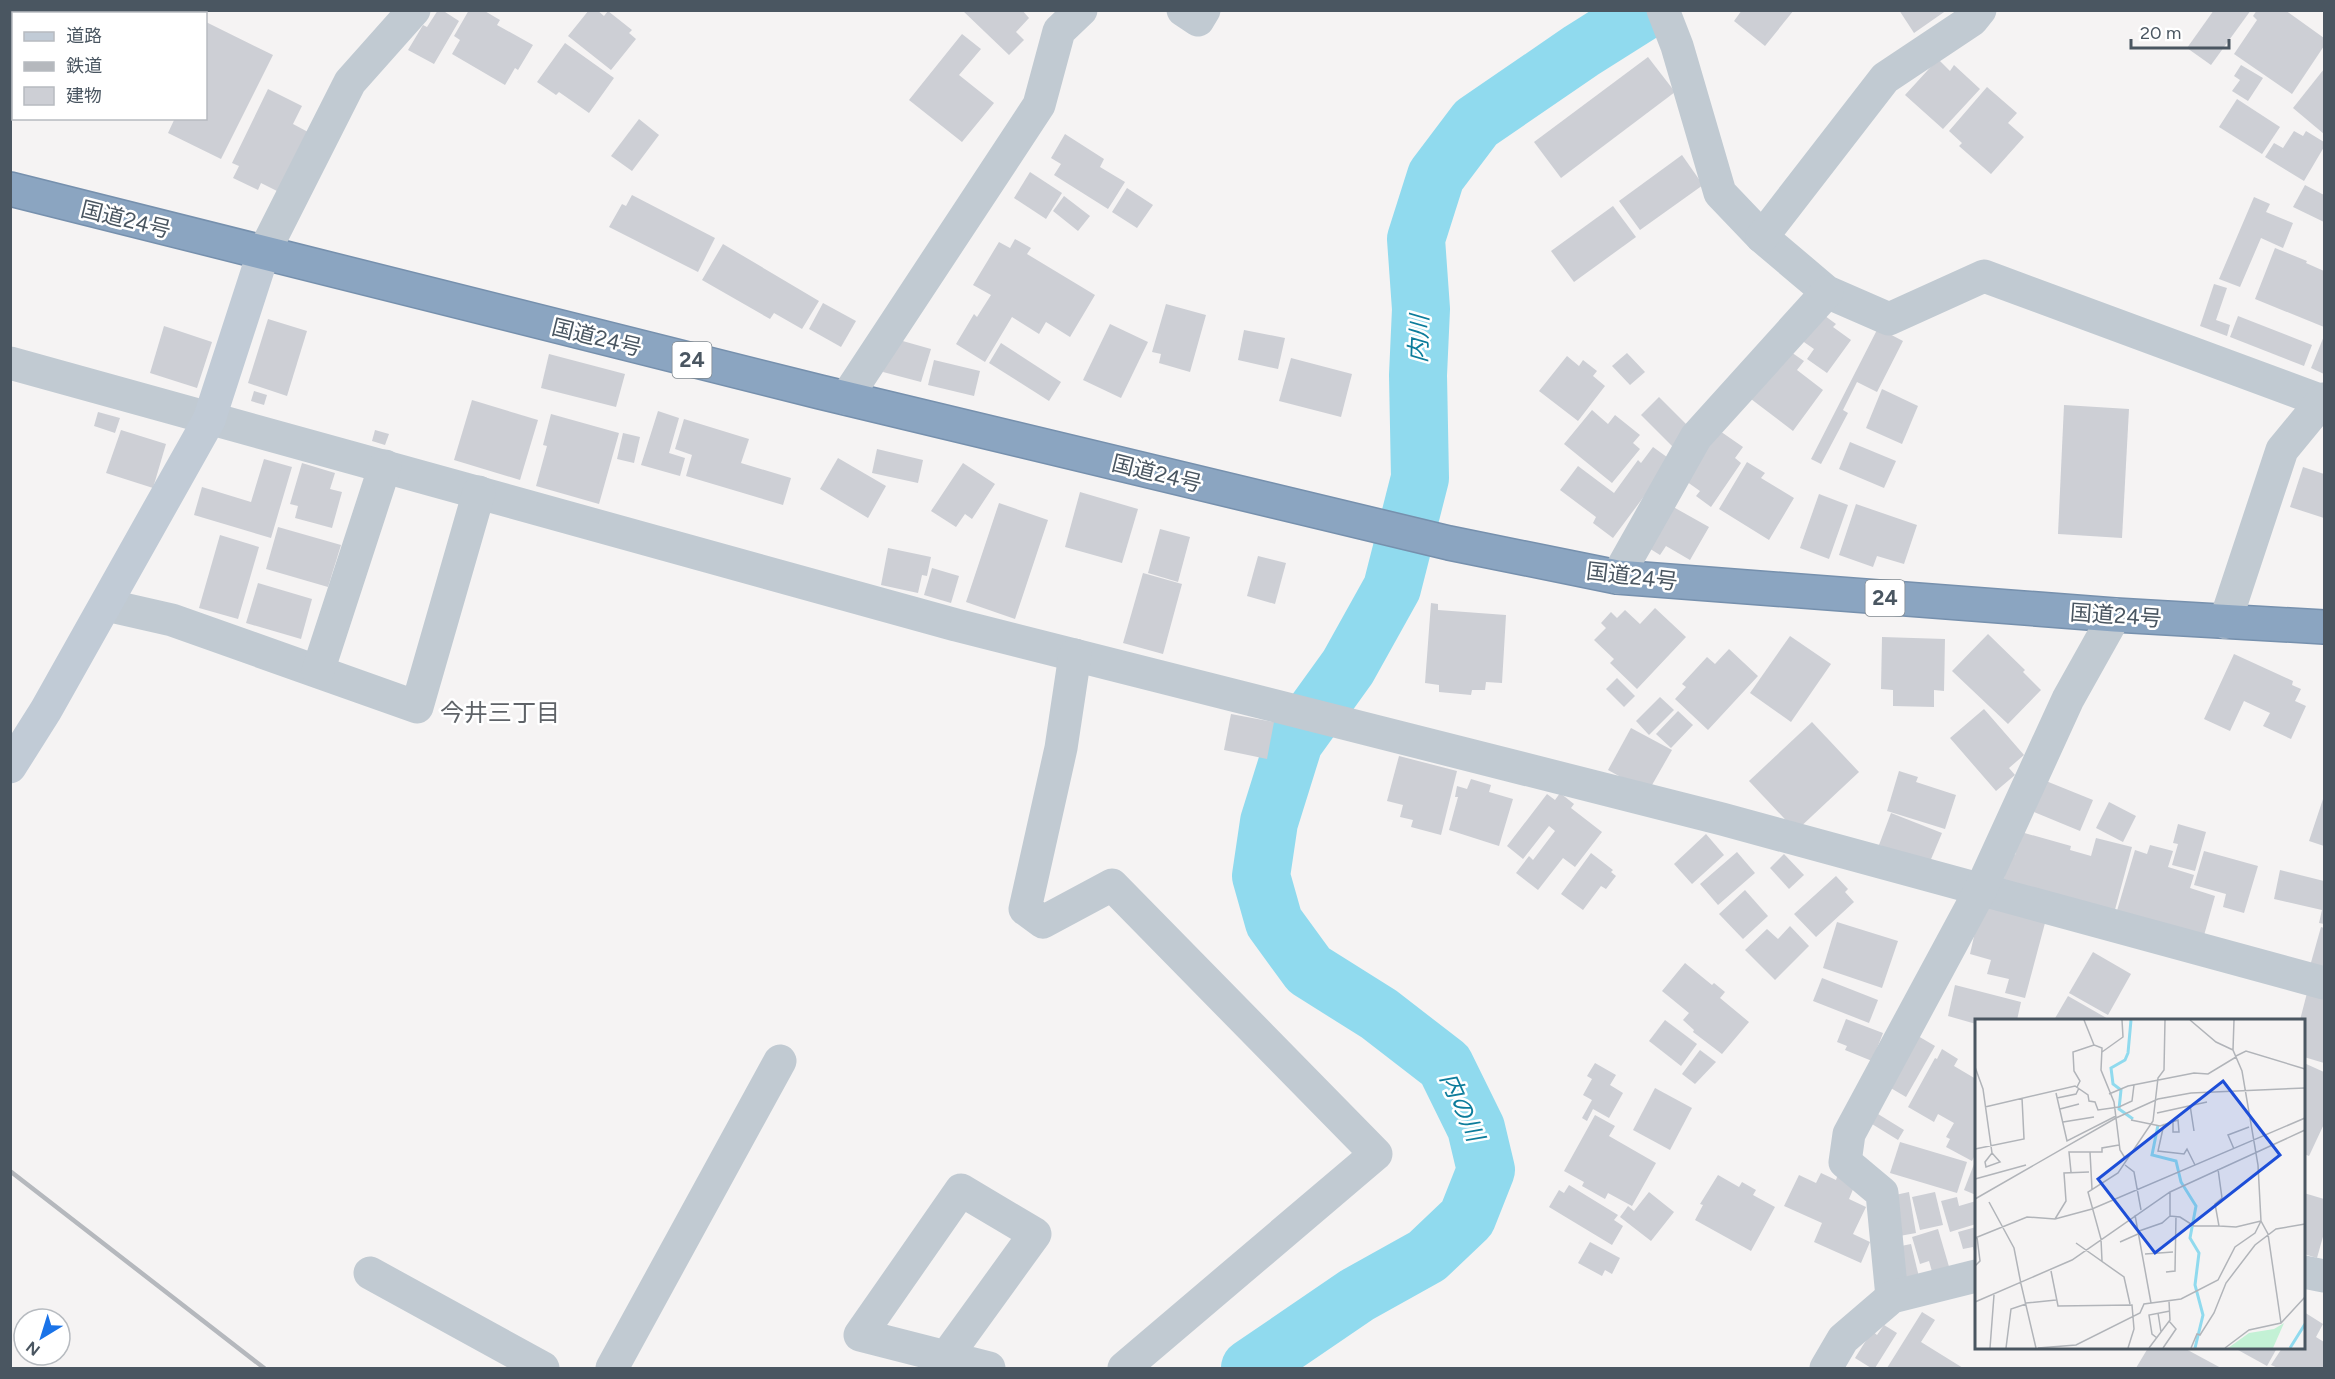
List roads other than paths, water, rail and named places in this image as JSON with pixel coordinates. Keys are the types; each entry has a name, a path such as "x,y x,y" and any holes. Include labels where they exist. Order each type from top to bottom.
{"highway":[{"name":"国道24号","path":"10,189 846,398 1374,526 1617,577 2115,615 2325,627"}],"street":[{"path":"10,767 46,710 209,420 264,254 350,82 414,10"},
{"path":"846,398 1039,105 1059,31 1081,10"},
{"path":"1183,10 1198,20 1204,10"},
{"path":"1663,10 1677,46 1720,194 1762,237 1827,292 1889,319 1984,276 2323,400 2282,450 2225,622"},
{"path":"1762,237 1885,78 1972,20 1980,10"},
{"path":"1617,577 1696,437 1827,292"},
{"path":"10,363 209,420 385,466 956,625 1722,819 2325,983"},
{"path":"318,671 385,466"},
{"path":"106,605 172,620 417,707 479,492"},
{"path":"1892,1297 1882,1193 1845,1162 1850,1134 1981,889 2068,699 2115,615"},
{"path":"1075,655 1061,748 1025,909 1043,922 1112,885 1376,1154 1124,1368"},
{"path":"612,1368 780,1061"},
{"path":"946,1357 1035,1234 961,1190 860,1335 946,1357 989,1368"},
{"path":"2305,1272 2325,1276"},
{"path":"370,1273 543,1368"},
{"path":"1826,1368 1843,1339 1892,1297 1975,1276"}],"waterway":[{"name":"内川","path":"1250,1368 1357,1295 1427,1256 1467,1218 1486,1170 1476,1128 1445,1065 1379,1014 1309,970 1274,922 1261,876 1269,822 1294,742 1348,667 1392,588 1420,478 1418,375 1421,309 1416,239 1436,176 1476,123 1581,51 1646,10"}],"railway":[{"path":"10,1171 264,1368"}],"district":[{"name":"今井三丁目","path":"500,713"}],"water label":[{"name":"内の川","path":"1462,1107"}]}
